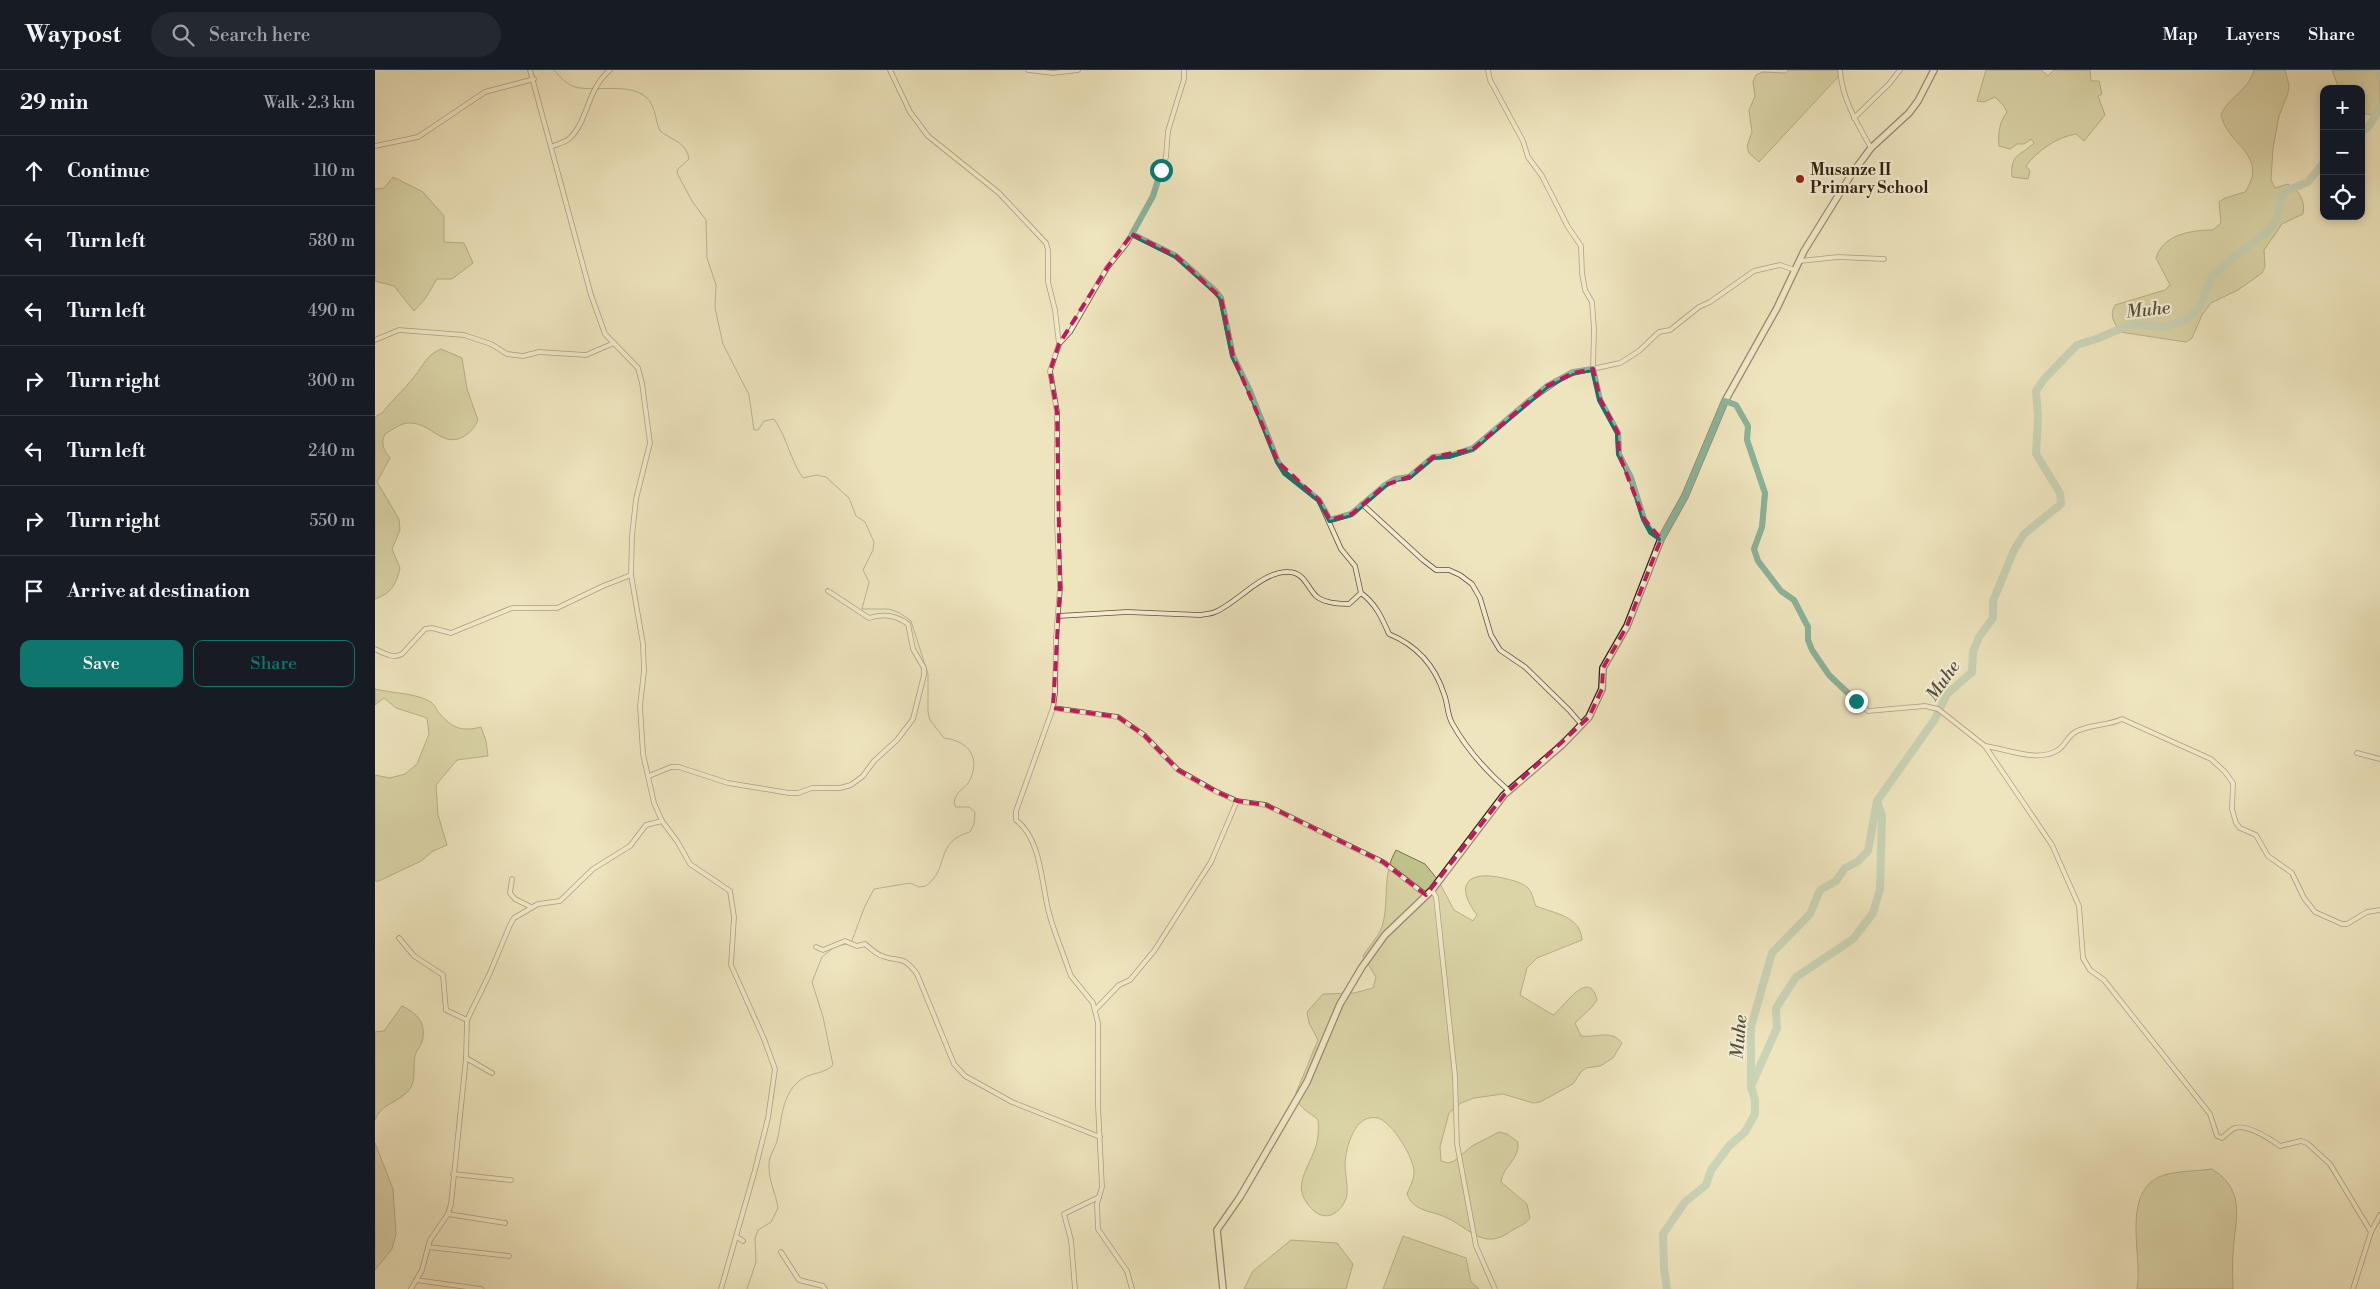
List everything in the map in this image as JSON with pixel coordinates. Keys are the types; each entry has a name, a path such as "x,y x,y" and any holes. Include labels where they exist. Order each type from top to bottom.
{"main road":[{"path":"1223,1289 1217,1230 1240,1197 1307,1082 1340,1004 1362,967 1385,935 1432,890 1508,790 1562,746 1582,726 1596,706 1602,689 1603,668 1627,626 1661,539 1685,496 1725,401 1833,202 1871,148 1909,113 1934,70"}],"street":[{"path":"530,70 553,146 591,295 605,334 638,368 643,383 650,443 636,499 632,536 631,575 643,644 644,671 640,706 643,754 654,803 661,821 677,841 690,864 730,891 734,917 731,965 774,1066 767,1118 737,1237 721,1289"},
{"path":"553,146 569,139 577,130 592,93 610,70"},
{"path":"890,70 909,112 928,136 999,193 1046,243 1048,250 1048,282 1055,310 1059,344"},
{"path":"1028,70 1053,73 1078,70"},
{"path":"1132,1289 1127,1271 1098,1229 1096,1218 1102,1187 1098,1106 1098,1022 1096,1009 1071,976 1049,914 1032,839 1026,828 1016,820 1016,811 1053,708 1055,693 1061,588 1057,523 1057,412 1050,371 1059,344 1070,332 1097,283 1132,234 1153,196 1166,157 1168,131 1184,70"},
{"path":"1489,70 1494,88 1523,141 1528,157 1542,176 1568,227 1581,246 1585,290 1592,302 1594,329 1593,369 1600,400 1618,433 1619,454 1631,478 1644,519 1651,532 1661,539"},
{"path":"1840,70 1843,90 1854,118 1871,148"},
{"path":"1854,118 1889,84 1900,70"},
{"path":"375,146 419,137 485,92 534,79"},
{"path":"1132,234 1176,256 1221,298 1233,356 1250,391 1278,462 1285,473 1319,500 1330,520 1341,549 1355,566 1361,593 1369,599 1380,615 1389,634 1404,640 1431,666 1444,694 1447,713 1460,736 1487,771 1508,790"},
{"path":"1800,261 1838,257 1884,259"},
{"path":"1330,520 1351,514 1395,479 1409,477 1433,457 1449,456 1473,448 1527,402 1560,378 1573,372 1621,363 1659,332 1670,330 1699,307 1710,302 1754,271 1780,265 1795,270"},
{"path":"375,340 399,330 454,334 482,340 507,354 523,356 539,352 586,355 614,344"},
{"path":"1725,401 1736,405 1748,426 1747,440 1765,493 1762,527 1754,549 1758,561 1781,591 1794,600 1808,627 1808,640 1812,650 1829,675 1868,711 1925,706 1938,709 1985,746 2052,845 2079,906 2083,958 2090,970 2104,980 2210,1114 2217,1136 2222,1138 2234,1128 2241,1128 2270,1139 2280,1146 2301,1141 2307,1143 2330,1164 2371,1232"},
{"path":"1363,504 1436,570 1449,570 1473,584 1480,598 1491,635 1500,650 1525,667 1569,710 1582,726"},
{"path":"1058,616 1091,612 1200,615 1214,612 1246,589 1285,572 1294,572 1300,576 1317,596 1325,600 1349,604 1361,593"},
{"path":"375,649 388,655 398,656 425,629 432,628 451,633 513,608 557,608 631,575"},
{"path":"649,776 671,767 679,767 728,783 793,794 812,788 840,788 851,785 863,776 874,761 897,740 913,719 921,692 924,668 913,649 908,624 899,618 886,615 869,618 828,591"},
{"path":"1053,708 1118,717 1144,735 1178,770 1215,791 1237,800 1265,805 1383,862 1426,895"},
{"path":"1985,746 2043,756 2059,749 2067,737 2077,731 2093,726 2110,725 2122,719 2138,724 2147,732 2180,744 2211,759 2225,772 2233,783 2233,816 2236,823 2240,828 2256,835 2268,856 2292,873 2304,898 2315,912 2342,924 2347,924 2360,915 2380,910"},
{"path":"2357,753 2380,759"},
{"path":"1096,1009 1119,985 1130,980 1154,951 1211,862 1237,800"},
{"path":"411,1289 422,1270 432,1236 448,1214 453,1193 453,1174 466,1058 467,1020 512,921 540,903 560,901 593,869 630,846 645,825 661,821"},
{"path":"512,879 511,893 515,899 531,908"},
{"path":"1432,890 1436,897 1455,1076 1457,1144 1476,1246 1495,1289"},
{"path":"399,938 414,956 443,975 447,1010 467,1020"},
{"path":"816,947 823,950 845,940 857,946 865,944 883,957 899,958 907,963 917,974 954,1064 965,1076 1012,1102 1101,1137"},
{"path":"466,1058 492,1073"},
{"path":"453,1174 511,1180"},
{"path":"1075,1289 1071,1240 1065,1214 1099,1197"},
{"path":"448,1214 505,1224"},
{"path":"2353,1289 2371,1232 2380,1215"},
{"path":"737,1237 743,1241"},
{"path":"428,1247 509,1256"},
{"path":"781,1252 799,1280 825,1289"},
{"path":"416,1280 481,1289"}],"highlighted area":[{"path":"1132,234 1176,256 1221,298 1233,356 1278,462 1319,500 1330,520 1352,514 1385,485 1409,477 1433,457 1473,449 1547,386 1573,373 1593,369 1600,399 1618,433 1619,454 1644,519 1661,539 1627,626 1603,668 1602,689 1589,717 1504,795 1426,895 1383,862 1266,805 1237,801 1178,770 1144,735 1118,717 1053,708 1060,588 1057,412 1050,371 1059,344 1107,268"}],"green space":[{"path":"1788,70 1839,70 1838,77 1759,162 1749,153 1747,146 1752,132 1749,110 1755,96 1753,82 1756,75 1763,72 1786,73"},
{"path":"1986,70 2041,70 2048,76 2054,70 2090,70 2091,81 2099,81 2102,94 2098,96 2105,115 2084,141 2076,134 2055,141 2042,150 2026,166 2030,171 2028,179 2012,177 2015,159 2034,143 2031,139 2024,144 2017,144 2010,149 1999,146 2000,128 2007,112 1995,97 1984,102 1977,101"},
{"path":"2254,70 2285,70 2289,85 2288,93 2279,116 2273,148 2271,180 2275,188 2288,184 2295,190 2301,197 2303,214 2282,224 2264,250 2265,267 2262,273 2238,290 2211,303 2202,315 2192,338 2186,342 2120,332 2112,316 2115,305 2165,290 2170,285 2156,258 2165,244 2179,235 2213,230 2221,223 2219,202 2225,198 2245,192 2251,179 2253,168 2244,150 2224,125 2221,114 2229,102 2248,83"},
{"path":"2332,70 2380,70 2380,113 2372,115 2365,114 2365,85 2338,85"},
{"path":"393,177 423,192 444,216 444,242 464,243 473,263 452,279 437,279 425,299 414,311 394,286 375,281 375,189 384,188"},
{"path":"441,349 462,358 467,389 478,420 474,428 456,440 442,437 423,426 409,423 400,425 385,434 383,447 390,458 377,482 399,519 400,530 392,549 400,568 397,578 389,591 375,599 375,417 382,413 429,357"},
{"path":"375,689 423,698 434,705 448,722 457,728 481,727 486,741 488,756 457,760 436,785 438,815 447,845 433,851 421,861 379,881 375,881 375,775 390,778 405,774 417,764 429,734 427,718 396,708 384,698 375,705"},
{"path":"1396,850 1425,864 1438,880 1454,910 1473,921 1477,915 1466,895 1468,882 1473,878 1491,876 1523,884 1530,890 1536,906 1565,917 1577,926 1582,940 1537,958 1527,968 1520,995 1553,1015 1576,992 1588,987 1593,991 1597,1000 1575,1023 1581,1036 1608,1035 1613,1036 1622,1043 1613,1058 1600,1066 1586,1068 1573,1084 1540,1102 1533,1103 1503,1094 1474,1098 1461,1103 1449,1113 1440,1147 1441,1161 1448,1163 1454,1161 1472,1146 1499,1132 1507,1134 1518,1142 1514,1158 1502,1176 1501,1182 1527,1204 1530,1218 1524,1224 1501,1237 1492,1239 1477,1236 1454,1221 1423,1210 1414,1204 1407,1194 1414,1176 1411,1159 1396,1133 1384,1121 1378,1118 1370,1118 1363,1121 1353,1132 1347,1149 1345,1164 1347,1194 1344,1204 1334,1214 1320,1215 1314,1211 1307,1203 1301,1188 1304,1173 1318,1139 1318,1120 1301,1106 1296,1093 1318,1040 1309,1023 1307,1012 1323,994 1354,993 1373,988 1376,977 1363,956 1382,927 1385,914 1387,877"},
{"path":"402,1006 416,1015 423,1029 422,1042 415,1056 413,1080 407,1092 386,1106 375,1120 375,1032 384,1031"},
{"path":"375,1143 393,1189 396,1234 392,1249 375,1270"},
{"path":"2212,1169 2223,1178 2235,1196 2233,1289 2137,1289 2137,1212 2140,1198 2147,1186 2164,1175"},
{"path":"1403,1236 1466,1258 1471,1282 1479,1289 1383,1289"},
{"path":"1291,1240 1337,1243 1353,1264 1346,1289 1244,1289 1253,1271"}],"waterway":[{"path":"554,70 561,78 575,87 617,88 638,92 646,97 652,105 660,131 682,145 688,153 689,159 678,169 677,173 692,201 706,220 707,258 716,285 715,308 723,344 749,395 754,430 758,430 764,421 774,419 803,478 816,475 826,477 849,498 856,516 865,522 874,542 873,550 863,570 869,582 862,609 889,609 900,613 911,621 928,674 928,712 930,720 944,738 959,742 969,750 972,756 974,762 971,778 967,785 959,792 954,803 956,807 969,807 975,812 974,824 970,832 959,836 951,842 938,871 926,886 919,887 910,883 874,889 865,906 851,943"},
{"name":"Muhe","path":"2378,70 2380,76"},
{"name":"Muhe","path":"2364,130 2370,125 2380,107"},
{"name":"Muhe","path":"1667,1289 1663,1234 1685,1202 1706,1185 1711,1170 1729,1146 1745,1132 1755,1114 1755,1100 1751,1087 1751,1027 1772,953 1810,914 1820,890 1836,881 1845,868 1857,862 1868,851 1877,801 1935,719 1947,694 1972,672 1973,652 1979,637 1993,618 1993,601 2014,550 2024,534 2061,504 2060,493 2036,454 2038,416 2036,391 2044,379 2077,345 2132,324 2166,327 2185,320 2199,308 2212,276 2267,232 2276,220 2282,195 2288,190 2308,182 2320,167"},
{"path":"1752,1084 1777,1028 1776,1008 1796,977 1853,939 1873,913 1880,889 1882,816 1877,801"},
{"path":"836,946 847,944"},
{"path":"747,1289 756,1262 755,1238 758,1230 771,1222 778,1208 770,1178 769,1163 777,1141 785,1101 799,1081 826,1070 833,1065 823,1017 812,982 822,957 833,948"}],"place":[{"name":"Musanze II Primary School","path":"1800,179"}],"route":[{"path":"1161,170 1153,196 1132,234 1176,256 1221,298 1233,356 1250,391 1278,462 1285,473 1304,488 1313,492 1330,520 1351,514 1385,485 1395,479 1409,477 1433,457 1449,456 1473,448 1547,386 1573,372 1593,369 1600,400 1618,433 1619,454 1631,478 1644,519 1651,532 1661,539 1699,466 1725,401 1736,405 1748,426 1747,440 1765,493 1762,527 1754,549 1758,561 1781,591 1794,600 1808,627 1808,640 1812,650 1829,675 1856,701"}]}
